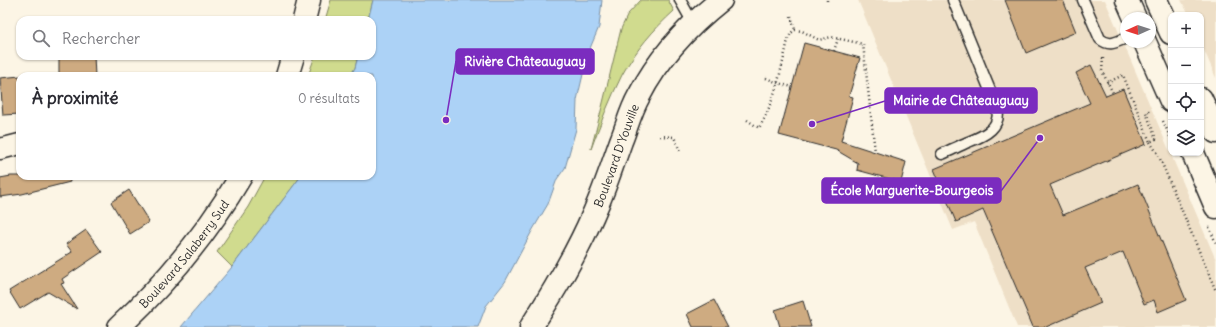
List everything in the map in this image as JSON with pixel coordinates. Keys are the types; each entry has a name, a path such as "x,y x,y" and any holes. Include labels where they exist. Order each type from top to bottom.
{"street":[{"path":"305,16 309,0"},
{"name":"Boulevard D'Youville","path":"531,327 563,276 593,217 609,177 629,119 638,97 649,78 676,41 693,23 721,0"},
{"path":"1127,0 1132,12"},
{"path":"1156,0 1168,26"},
{"path":"1147,48 1164,104"},
{"path":"288,72 292,60"},
{"path":"1204,106 1216,132"},
{"path":"0,149 16,145"},
{"path":"1195,158 1216,176"},
{"path":"1195,158 1216,207"},
{"name":"Boulevard Salaberry Sud","path":"119,327 183,260 219,212 239,180"}],"lane":[{"path":"680,0 693,23"},
{"path":"942,154 985,135 993,127 998,116 997,108 953,0"},
{"path":"1083,0 1100,39 1104,43 1109,44 1120,40"}],"path":[{"path":"791,16 796,30"},
{"path":"747,120 759,128 771,105 791,33 796,30 802,31 819,40 831,37 863,44 876,152"},
{"path":"834,51 838,39"},
{"path":"1102,71 1113,94"},
{"path":"1107,83 1123,76 1150,142 1158,154 1216,291"},
{"path":"766,78 792,87"},
{"path":"1150,142 1156,139 1146,112 1164,104"},
{"path":"660,136 674,137 680,150"}],"shaded area":[{"path":"858,0 1105,0 1120,35 1120,48 1125,48 1168,148 1168,156 1172,156 1216,260 1216,327 1017,327 974,222 953,230"},
{"path":"1181,0 1216,0 1216,78 1204,50 1204,12 1187,12"}],"green space":[{"path":"331,0 373,0 369,16 326,16"},
{"path":"641,0 668,0 674,11 645,41 627,66 609,102 591,149 621,29 628,14"},
{"path":"314,60 357,60 352,72 309,72"},
{"path":"263,180 298,180 232,267 217,252 248,207"}],"water":[{"path":"373,0 602,0 599,27 588,53 577,100 576,129 565,168 557,179 548,204 505,282 486,306 478,327 181,327 232,267 298,180 376,180 376,72 352,72 357,60 376,60 376,16 369,16"}],"building":[{"path":"1005,0 1063,0 1076,32 1026,53"},
{"path":"804,43 860,58 849,96 853,97 841,141 906,162 901,182 857,170 858,163 836,150 779,135"},
{"path":"59,60 94,60 95,72 59,72"},
{"path":"1091,65 1106,96 1123,89 1146,144 1050,185 1063,215 1138,184 1186,300 1158,312 1154,300 1144,304 1123,252 1085,268 1101,303 1046,327 1033,327 983,210 956,222 934,169 1090,103 1076,73"},
{"path":"16,76 16,114 3,115 0,78"},
{"path":"16,176 16,180 70,180 70,182 22,194 0,197 0,178"},
{"path":"129,190 149,222 130,234 111,202"},
{"path":"86,230 102,252 62,279 64,283 61,284 77,309 48,292 20,309 9,291 72,252 66,244"},
{"path":"714,300 728,327 693,327 687,314"},
{"path":"803,301 811,327 780,327 775,310"}],"place":[{"name":"Rivière Châteauguay","path":"446,120"},
{"name":"Mairie de Châteauguay","path":"812,124"},
{"name":"École Marguerite-Bourgeois","path":"1040,138"}]}
